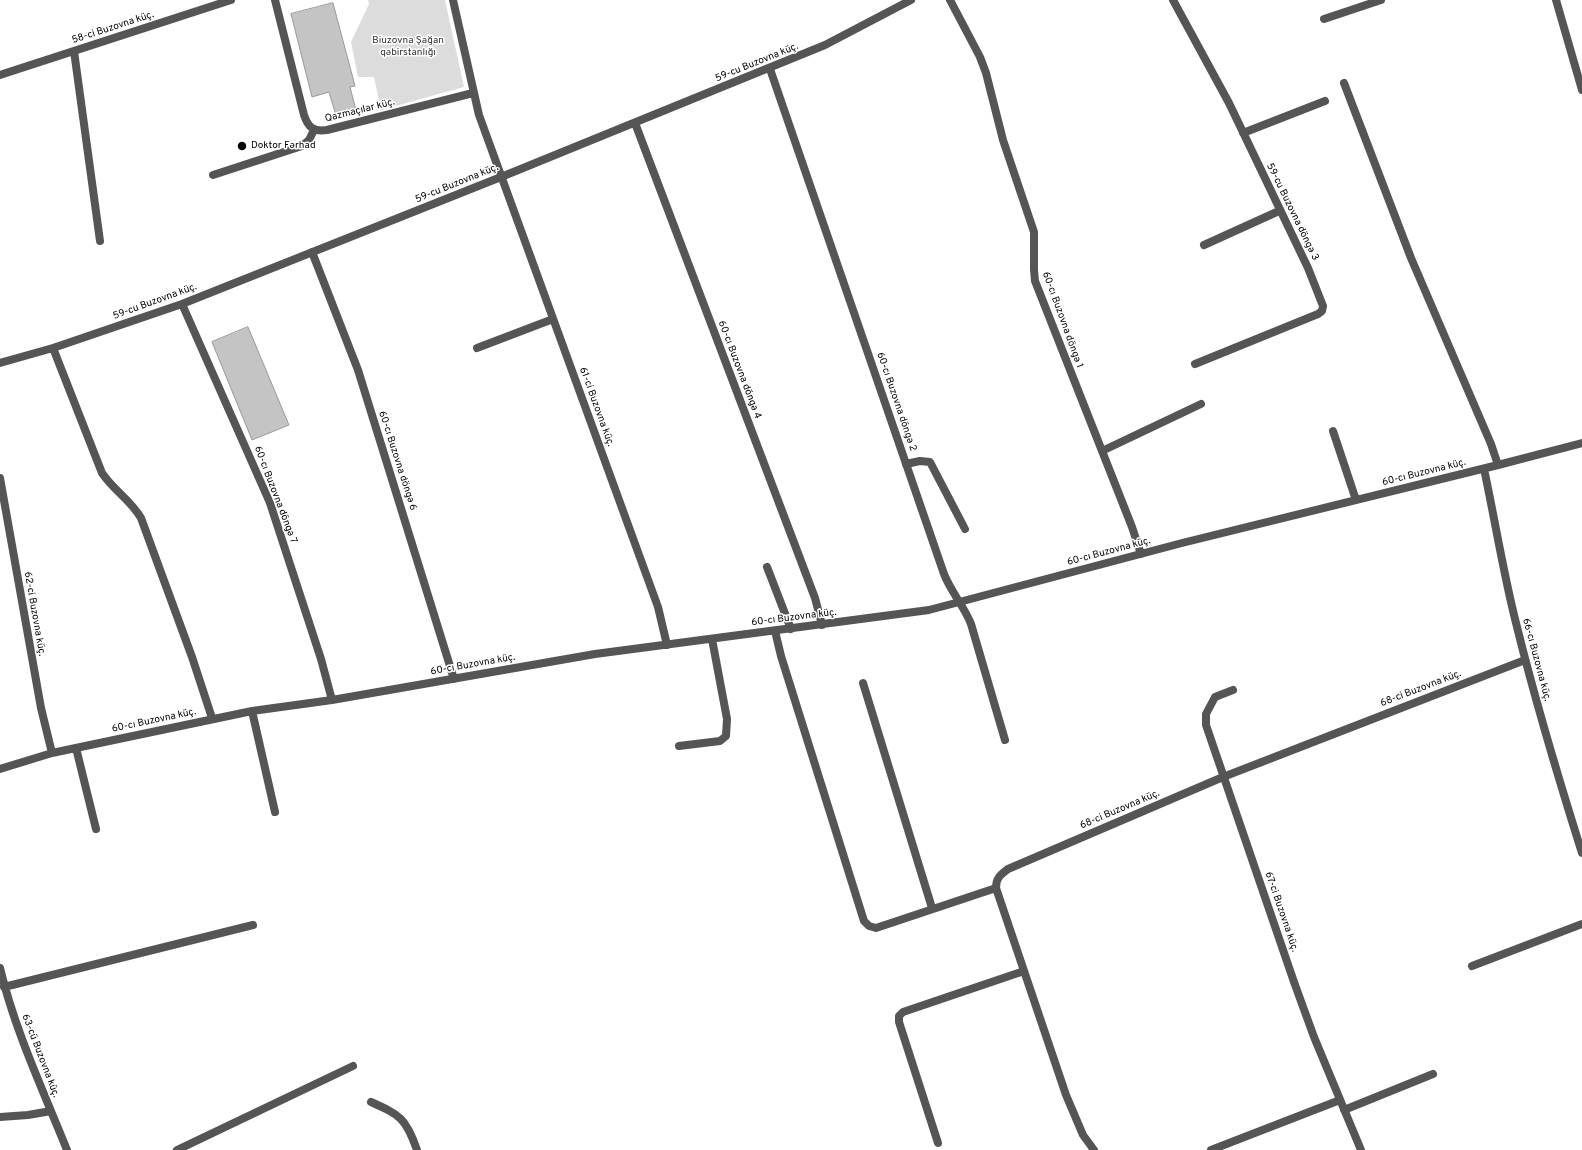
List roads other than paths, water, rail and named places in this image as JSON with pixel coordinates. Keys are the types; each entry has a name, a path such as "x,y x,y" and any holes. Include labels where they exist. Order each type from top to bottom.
{"street":[{"name":"58-ci Buzovna küç.","path":"0,75 231,0"},
{"name":"Qazmaçılar küç.","path":"275,0 304,115 310,127 314,130 327,130 474,93"},
{"name":"61-ci Buzovna küç.","path":"452,0 479,115 658,607 667,645"},
{"name":"59-cu Buzovna küç.","path":"0,363 53,348 182,304 770,69 825,46 912,0"},
{"name":"60-cı Buzovna döngə 1","path":"950,0 980,57 986,72 1003,140 1034,232 1035,281 1141,554"},
{"name":"59-cu Buzovna döngə 3","path":"1173,0 1243,133 1316,288 1323,306 1322,311 1195,364"},
{"path":"1324,18 1381,0"},
{"path":"1556,0 1582,90"},
{"path":"74,51 100,241"},
{"name":"60-cı Buzovna döngə 2","path":"770,69 948,584 972,624 1005,740"},
{"path":"1344,83 1411,258 1498,465"},
{"path":"1243,133 1325,101"},
{"name":"60-cı Buzovna döngə 4","path":"635,123 815,598 822,625"},
{"path":"213,176 302,146 309,140 314,130"},
{"path":"1204,245 1279,211"},
{"name":"60-cı Buzovna döngə 6","path":"312,252 358,370 454,679"},
{"name":"60-cı Buzovna döngə 7","path":"182,304 270,504 300,600 321,659 332,700"},
{"path":"477,348 553,319"},
{"path":"53,348 102,473 108,482 130,501 142,518 192,657 212,718"},
{"path":"1102,451 1201,404"},
{"path":"1333,431 1356,500"},
{"name":"60-cı Buzovna küç.","path":"0,769 52,753 212,718 252,711 332,700 595,654 906,614 960,603 1141,554 1484,469 1582,443"},
{"path":"906,464 920,461 930,462 965,529"},
{"name":"66-cı Buzovna küç.","path":"1484,469 1510,597 1525,660 1558,776 1582,853"},
{"name":"62-ci Buzovna küç.","path":"0,478 3,519 41,708 52,753"},
{"path":"767,567 791,629"},
{"path":"775,631 781,656 864,921 869,926 876,928 932,908 996,888 1069,1101 1076,1120 1091,1149"},
{"path":"679,746 720,741 726,736 727,719 712,639"},
{"name":"68-ci Buzovna küç.","path":"996,888 996,880 1008,869 1223,777 1525,660"},
{"path":"863,683 932,908"},
{"name":"67-ci Buzovna küç.","path":"1233,690 1215,697 1206,714 1206,725 1294,982 1361,1150"},
{"path":"252,711 275,812"},
{"path":"76,748 96,829"},
{"path":"1472,966 1582,924"},
{"path":"4,987 253,925"},
{"name":"63-cü Buzovna küç.","path":"0,968 4,987 28,1055 67,1150"},
{"path":"938,1143 899,1022 899,1016 903,1012 1024,971"},
{"path":"177,1150 353,1066"},
{"path":"1344,1110 1433,1074"},
{"path":"1211,1150 1340,1100"},
{"path":"371,1102 394,1112 403,1118 418,1150"},
{"path":"0,1117 28,1115 51,1111"}],"place":[{"name":"Doktor Fərhad","path":"242,146"}],"park label":[{"name":"Biuzovna Şağan qəbirstanlığı","path":"408,46"}]}
